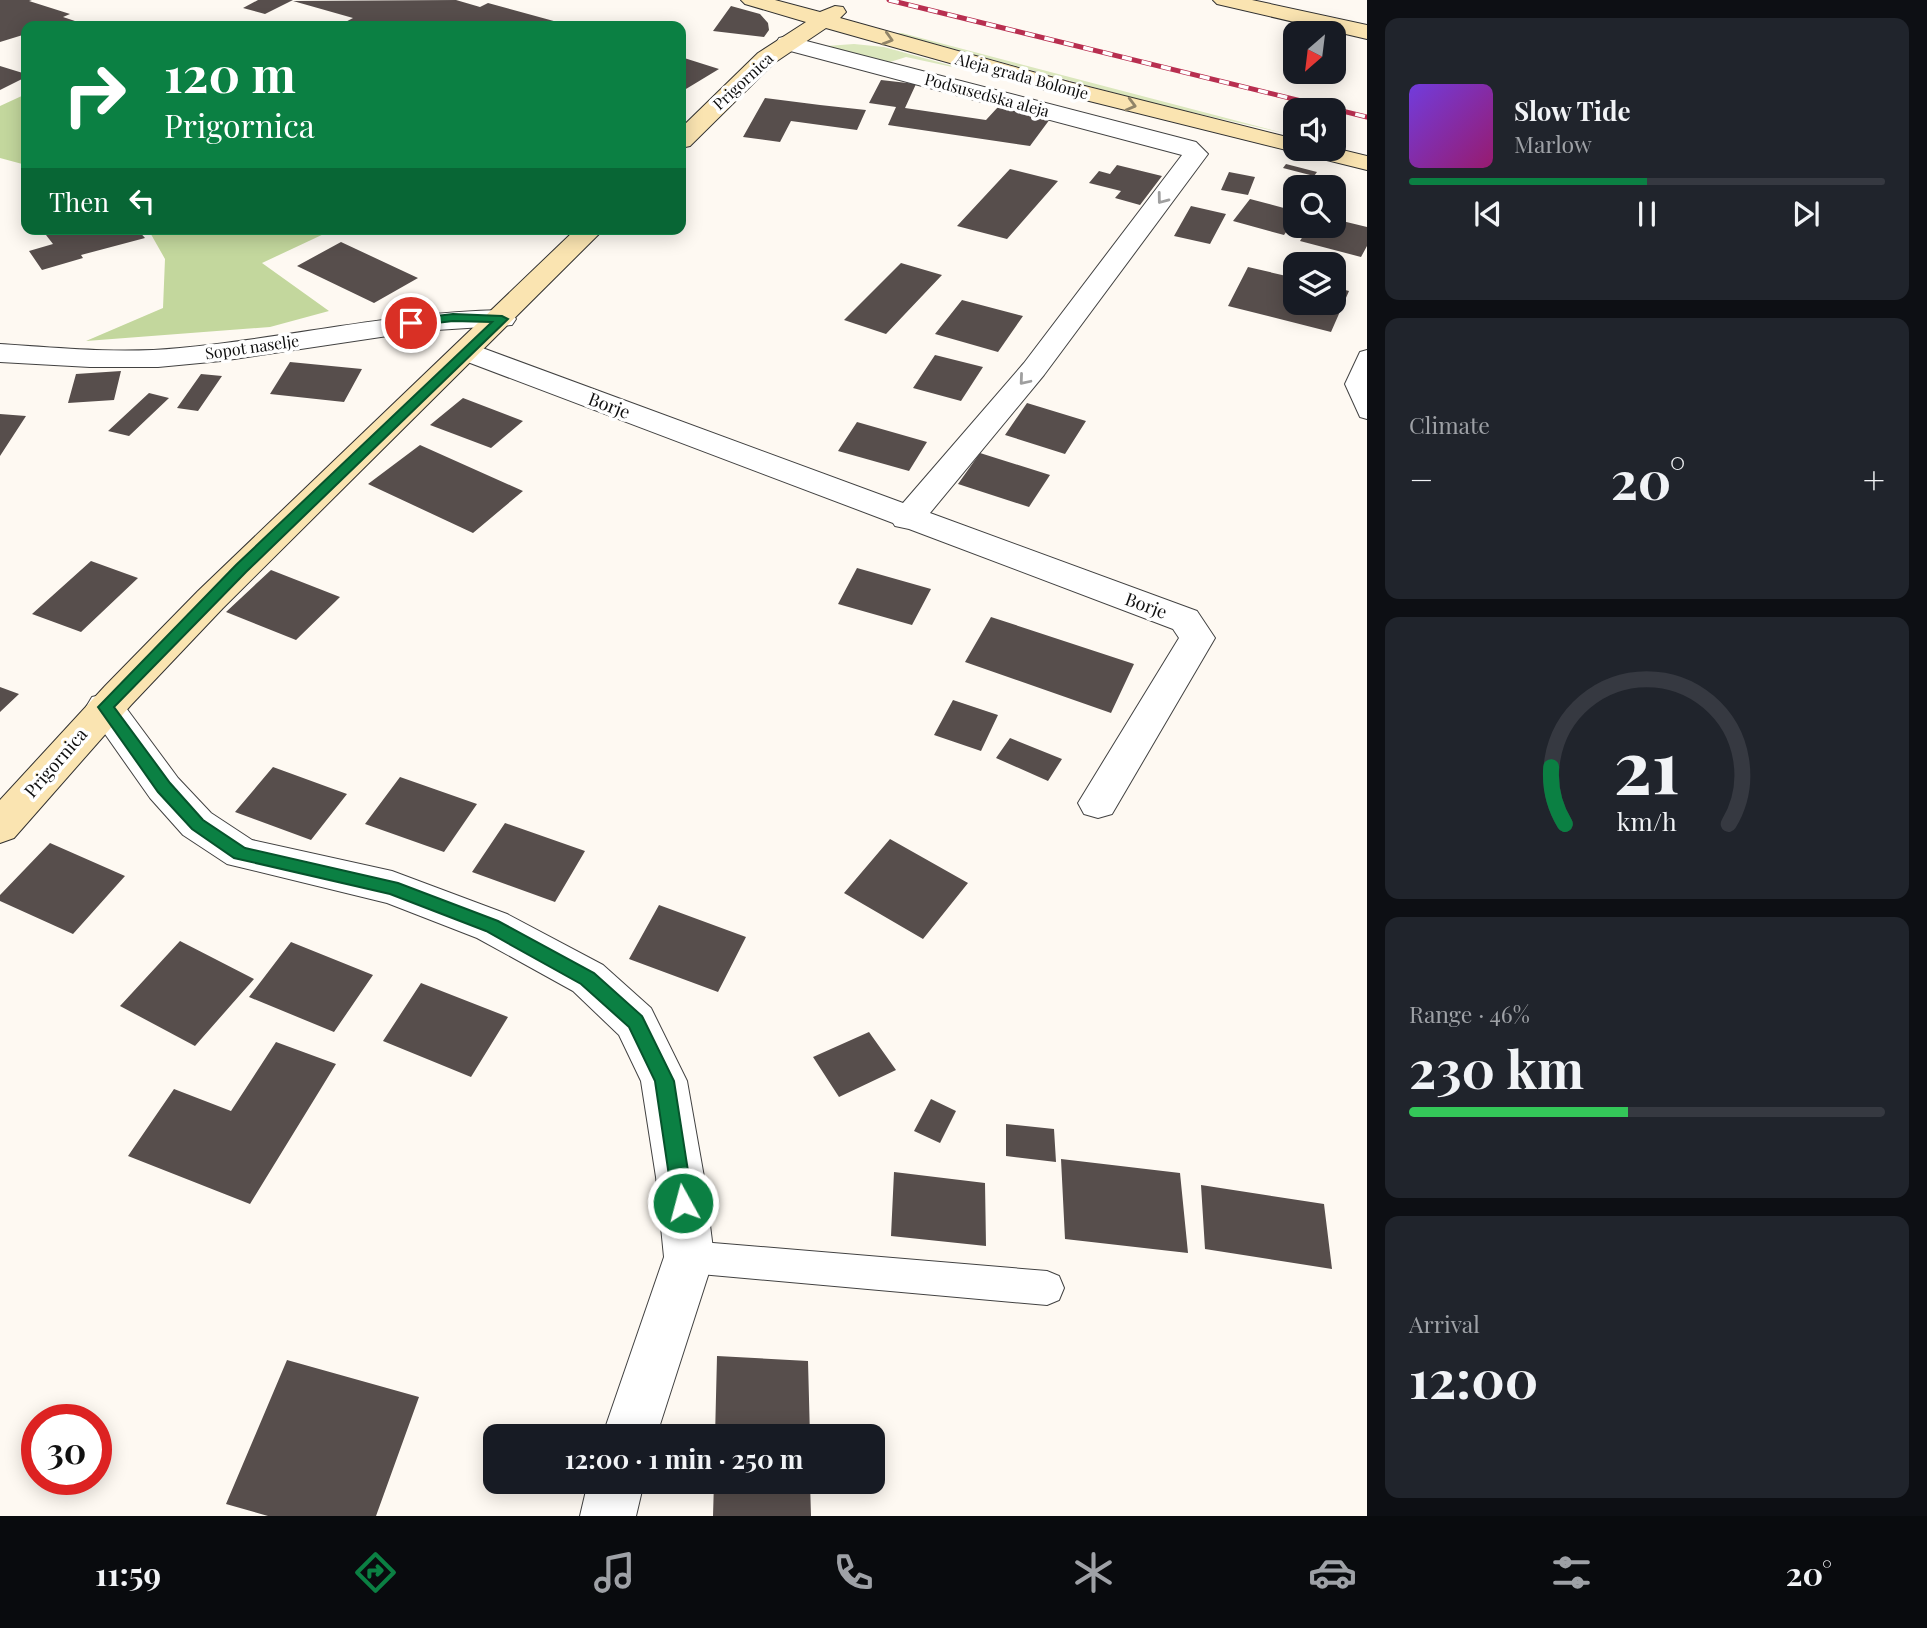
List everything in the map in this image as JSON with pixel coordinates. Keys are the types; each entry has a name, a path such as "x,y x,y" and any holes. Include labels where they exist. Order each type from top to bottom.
{"main road":[{"name":"Aleja grada Bolonje","path":"752,0 831,9 944,32"},
{"path":"1224,0 1367,32"},
{"name":"Aleja grada Bolonje","path":"831,9 1097,96 1283,143"},
{"name":"Prigornica","path":"686,136 766,58 831,9"},
{"path":"1207,101 1283,122"},
{"path":"1346,138 1367,144"},
{"path":"1346,158 1367,163"},
{"name":"Prigornica","path":"0,827 105,707 241,568 502,319 585,235"}],"street":[{"name":"Podsusedska aleja","path":"788,43 1187,147 1196,154 1034,369 907,519"},
{"name":"Sopot naselje","path":"0,353 94,358 178,357 265,346 389,325 453,318 502,319"},
{"name":"Borje","path":"467,352 1185,621 1197,638 1098,803"},
{"path":"105,707 164,788 197,824 240,853 392,888 492,926 588,978 635,1022 664,1081 680,1177 689,1257 633,1424"},
{"path":"608,1516 613,1494"}],"lane":[{"path":"1367,356 1355,384 1367,413"},
{"path":"689,1257 1047,1289"}],"green space":[{"path":"895,33 1283,133 1156,104"},
{"path":"854,44 884,47 971,71 906,57 890,62 826,46"},
{"path":"21,96 21,164 0,158 0,106"},
{"path":"151,235 322,235 262,263 329,311 270,327 86,341 163,308 165,259"}],"building":[{"path":"0,0 32,0 29,1 70,14 63,17 75,21 21,21 21,36 0,42"},
{"path":"258,0 293,0 265,14 243,8"},
{"path":"456,0 480,7 488,3 554,21 347,21 353,18 293,1"},
{"path":"731,6 760,14 768,23 769,30 764,37 713,31"},
{"path":"686,59 719,69 686,89"},
{"path":"0,66 21,72 21,80 0,90"},
{"path":"881,80 916,84 905,108 986,120 998,107 1050,119 1030,146 888,125 896,107 869,103"},
{"path":"765,98 866,110 857,130 791,121 780,142 743,137"},
{"path":"1286,164 1317,172 1310,175 1283,168"},
{"path":"1117,165 1162,176 1140,205 1115,198 1121,191 1089,183 1099,171 1110,174"},
{"path":"1010,169 1058,181 1007,239 957,226"},
{"path":"1229,172 1255,177 1248,195 1221,190"},
{"path":"1250,199 1283,208 1283,235 1233,221"},
{"path":"1191,206 1226,214 1210,244 1174,236"},
{"path":"1346,222 1367,227 1367,246 1361,257 1300,241 1302,238 1346,238"},
{"path":"46,235 142,235 145,238 81,255 83,258 42,270 29,251 53,244"},
{"path":"341,242 418,278 374,303 297,266"},
{"path":"901,263 942,275 886,334 844,320"},
{"path":"1248,267 1283,275 1283,315 1338,315 1331,332 1228,306"},
{"path":"962,300 1023,316 998,352 935,334"},
{"path":"935,355 983,367 961,401 913,388"},
{"path":"290,362 362,369 344,402 270,394"},
{"path":"121,371 114,400 68,403 76,374"},
{"path":"201,374 222,376 198,411 177,408"},
{"path":"149,393 169,398 129,436 108,431"},
{"path":"463,398 523,421 491,448 430,425"},
{"path":"1027,403 1086,421 1065,454 1005,435"},
{"path":"0,414 26,416 0,456"},
{"path":"857,422 927,442 909,471 838,451"},
{"path":"420,445 523,491 473,533 368,484"},
{"path":"980,453 1050,475 1029,507 958,484"},
{"path":"91,561 138,578 81,632 32,614"},
{"path":"857,568 931,589 912,625 838,604"},
{"path":"271,570 340,597 296,640 226,612"},
{"path":"991,617 1134,664 1111,713 965,662"},
{"path":"0,687 19,694 0,712"},
{"path":"953,700 998,715 981,751 934,735"},
{"path":"1010,738 1062,759 1048,781 996,758"},
{"path":"273,767 347,794 311,840 235,812"},
{"path":"400,777 477,804 444,852 365,824"},
{"path":"505,823 585,851 555,902 472,872"},
{"path":"890,839 968,883 923,939 844,893"},
{"path":"50,843 125,876 73,934 0,901 0,895"},
{"path":"659,905 746,937 718,992 629,959"},
{"path":"180,941 254,979 195,1046 120,1006"},
{"path":"291,942 373,975 334,1032 249,997"},
{"path":"421,983 508,1017 471,1077 383,1041"},
{"path":"869,1032 896,1070 839,1097 813,1057"},
{"path":"276,1042 336,1064 250,1204 128,1156 174,1089 231,1111"},
{"path":"931,1099 956,1111 940,1143 914,1131"},
{"path":"1006,1124 1054,1129 1056,1162 1006,1156"},
{"path":"1061,1159 1180,1173 1188,1253 1065,1239"},
{"path":"894,1172 985,1183 986,1246 891,1236"},
{"path":"1201,1185 1324,1204 1332,1269 1205,1249"},
{"path":"717,1356 808,1361 810,1424 715,1424"},
{"path":"287,1360 419,1397 376,1516 268,1516 226,1504"},
{"path":"714,1494 810,1494 811,1516 713,1516"}],"railway":[{"path":"889,0 1367,117"}],"route":[{"path":"411,323 453,318 502,319 241,568 105,707 164,788 197,824 240,853 392,888 492,926 588,978 635,1022 664,1081 683,1203"}]}
